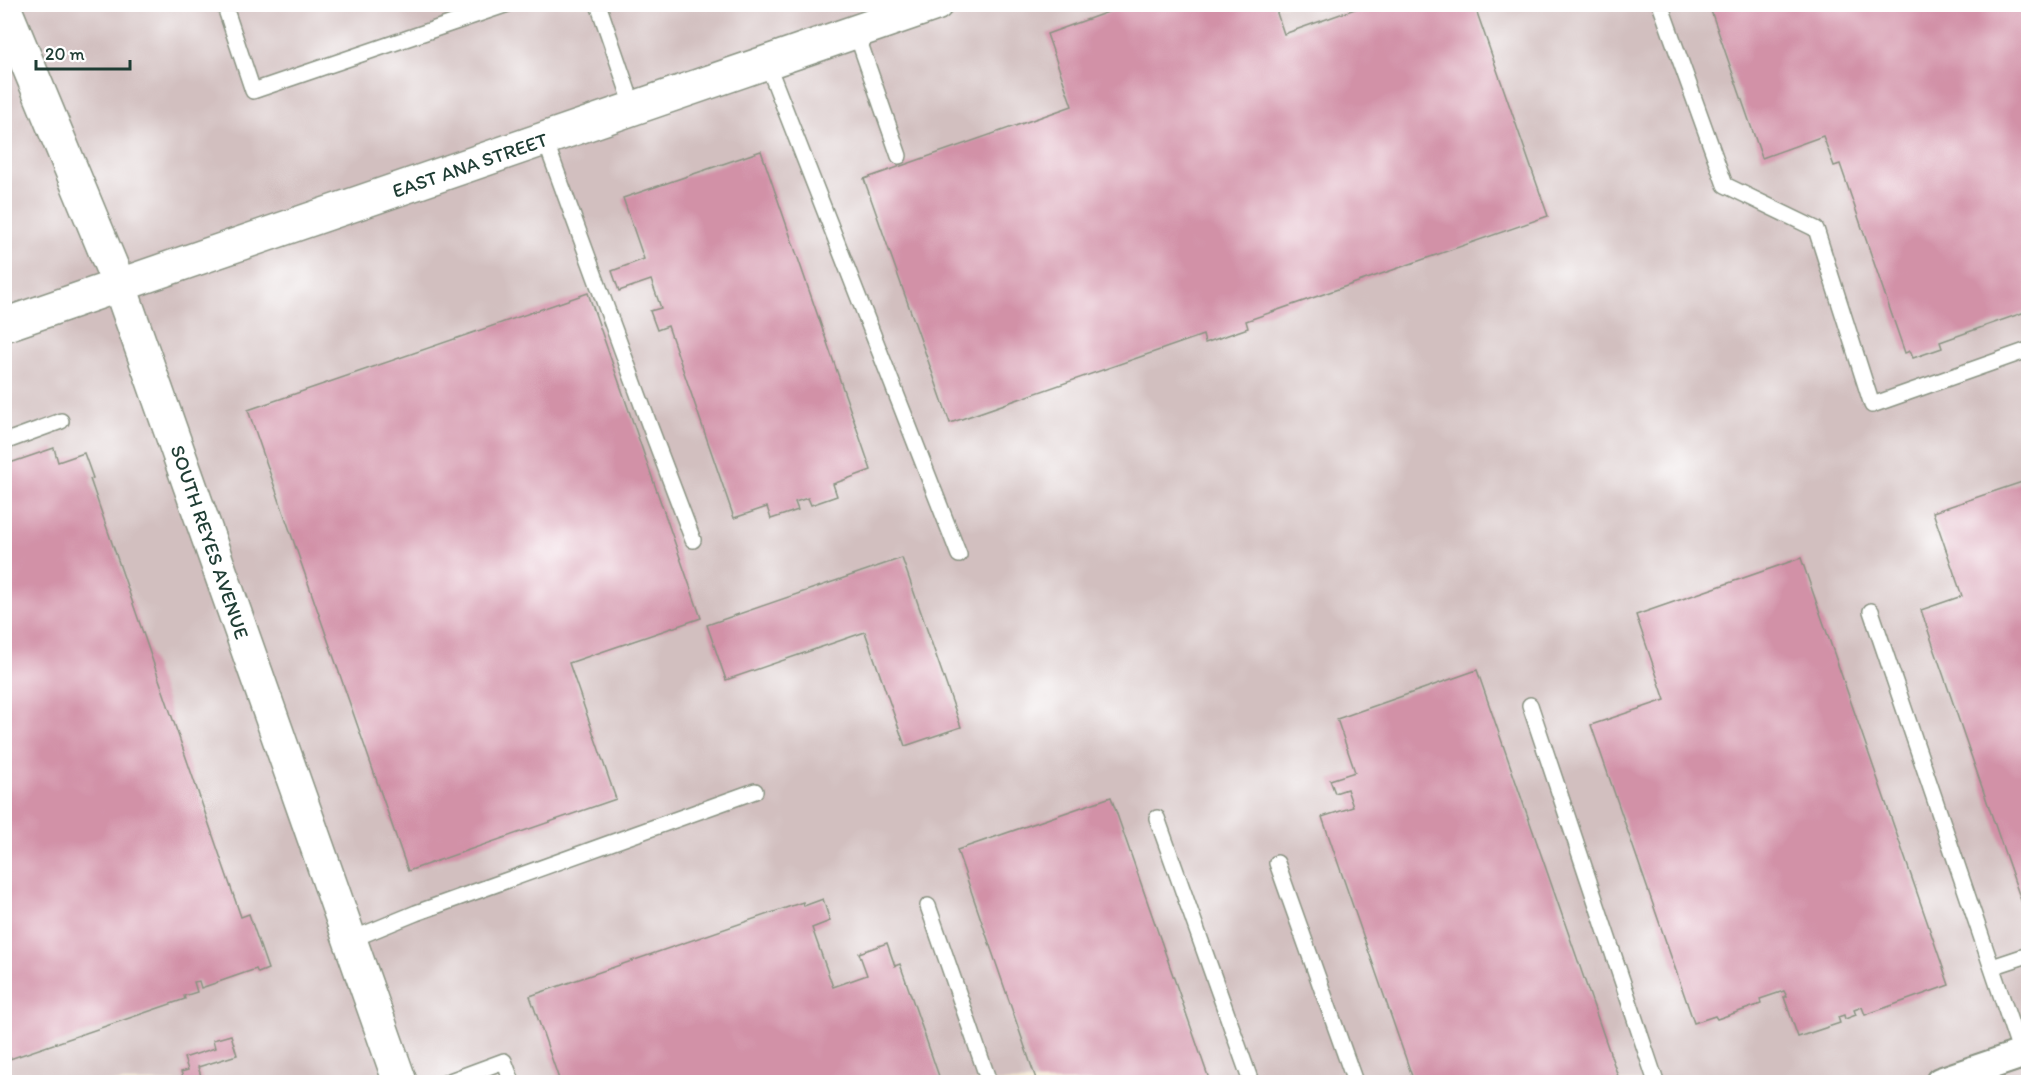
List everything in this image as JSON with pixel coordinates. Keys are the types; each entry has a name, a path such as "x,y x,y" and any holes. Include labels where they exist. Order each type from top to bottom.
{"street":[{"name":"EAST ANA STREET","path":"4,325 767,63 870,20 936,4"},
{"name":"SOUTH REYES AVENUE","path":"4,7 120,287 400,1083"},
{"path":"1940,1083 2025,1053"}],"lane":[{"path":"224,4 253,91 508,4"},
{"path":"598,4 634,109"},
{"path":"1660,4 1725,186 1816,229 1872,405 2028,350"},
{"path":"870,20 899,156"},
{"path":"767,63 958,555"},
{"path":"545,140 693,540"},
{"path":"4,442 61,421"},
{"path":"1872,611 1992,967 2025,1053"},
{"path":"1530,705 1656,1083"},
{"path":"350,940 755,791"},
{"path":"1157,819 1251,1083"},
{"path":"1277,863 1355,1083"},
{"path":"928,906 989,1083"},
{"path":"1992,967 2028,955"},
{"path":"447,1083 504,1061 512,1083"}],"shaded area":[{"path":"5,5 2028,5 2028,1082 5,1082"}],"building":[{"path":"1130,4 1274,4 1284,34 1369,4 1474,4 1548,216 1246,321 1248,328 1205,343 1203,335 950,423 864,179 1072,106 1047,34"},
{"path":"1709,5 2028,5 2028,311 1940,342 1942,348 1913,358 1910,351 1905,353 1840,164 1834,166 1823,136 1762,158"},
{"path":"761,151 871,470 833,484 837,496 811,505 808,498 795,502 798,510 771,519 767,507 734,518 668,326 657,330 650,311 661,308 651,280 619,291 612,271 644,259 623,198"},
{"path":"588,293 701,618 569,663 616,799 408,871 248,410"},
{"path":"54,448 58,462 84,453 93,478 90,479 241,917 249,914 268,969 258,973 256,969 201,988 199,981 194,982 197,992 184,996 185,999 4,1061 4,480 7,479 4,465"},
{"path":"2028,480 2028,907 2024,909 1921,610 1962,596 1933,512"},
{"path":"902,558 961,727 905,746 865,632 726,680 707,625"},
{"path":"1801,558 1949,985 1865,1015 1862,1007 1854,1010 1856,1015 1845,1019 1844,1015 1838,1017 1840,1023 1798,1037 1784,991 1760,999 1761,1004 1717,1019 1715,1016 1694,1023 1591,725 1665,700 1636,615"},
{"path":"1477,670 1620,1082 1414,1082 1322,817 1353,807 1347,789 1335,793 1330,780 1355,772 1337,719"},
{"path":"1111,797 1210,1082 1037,1082 957,850"},
{"path":"823,899 830,921 812,928 833,987 867,975 859,953 887,943 895,966 900,964 941,1082 560,1082 530,996 803,902 804,906"},
{"path":"231,1035 237,1055 198,1067 203,1082 185,1082 181,1072 188,1070 184,1058 215,1048 213,1040"}]}
